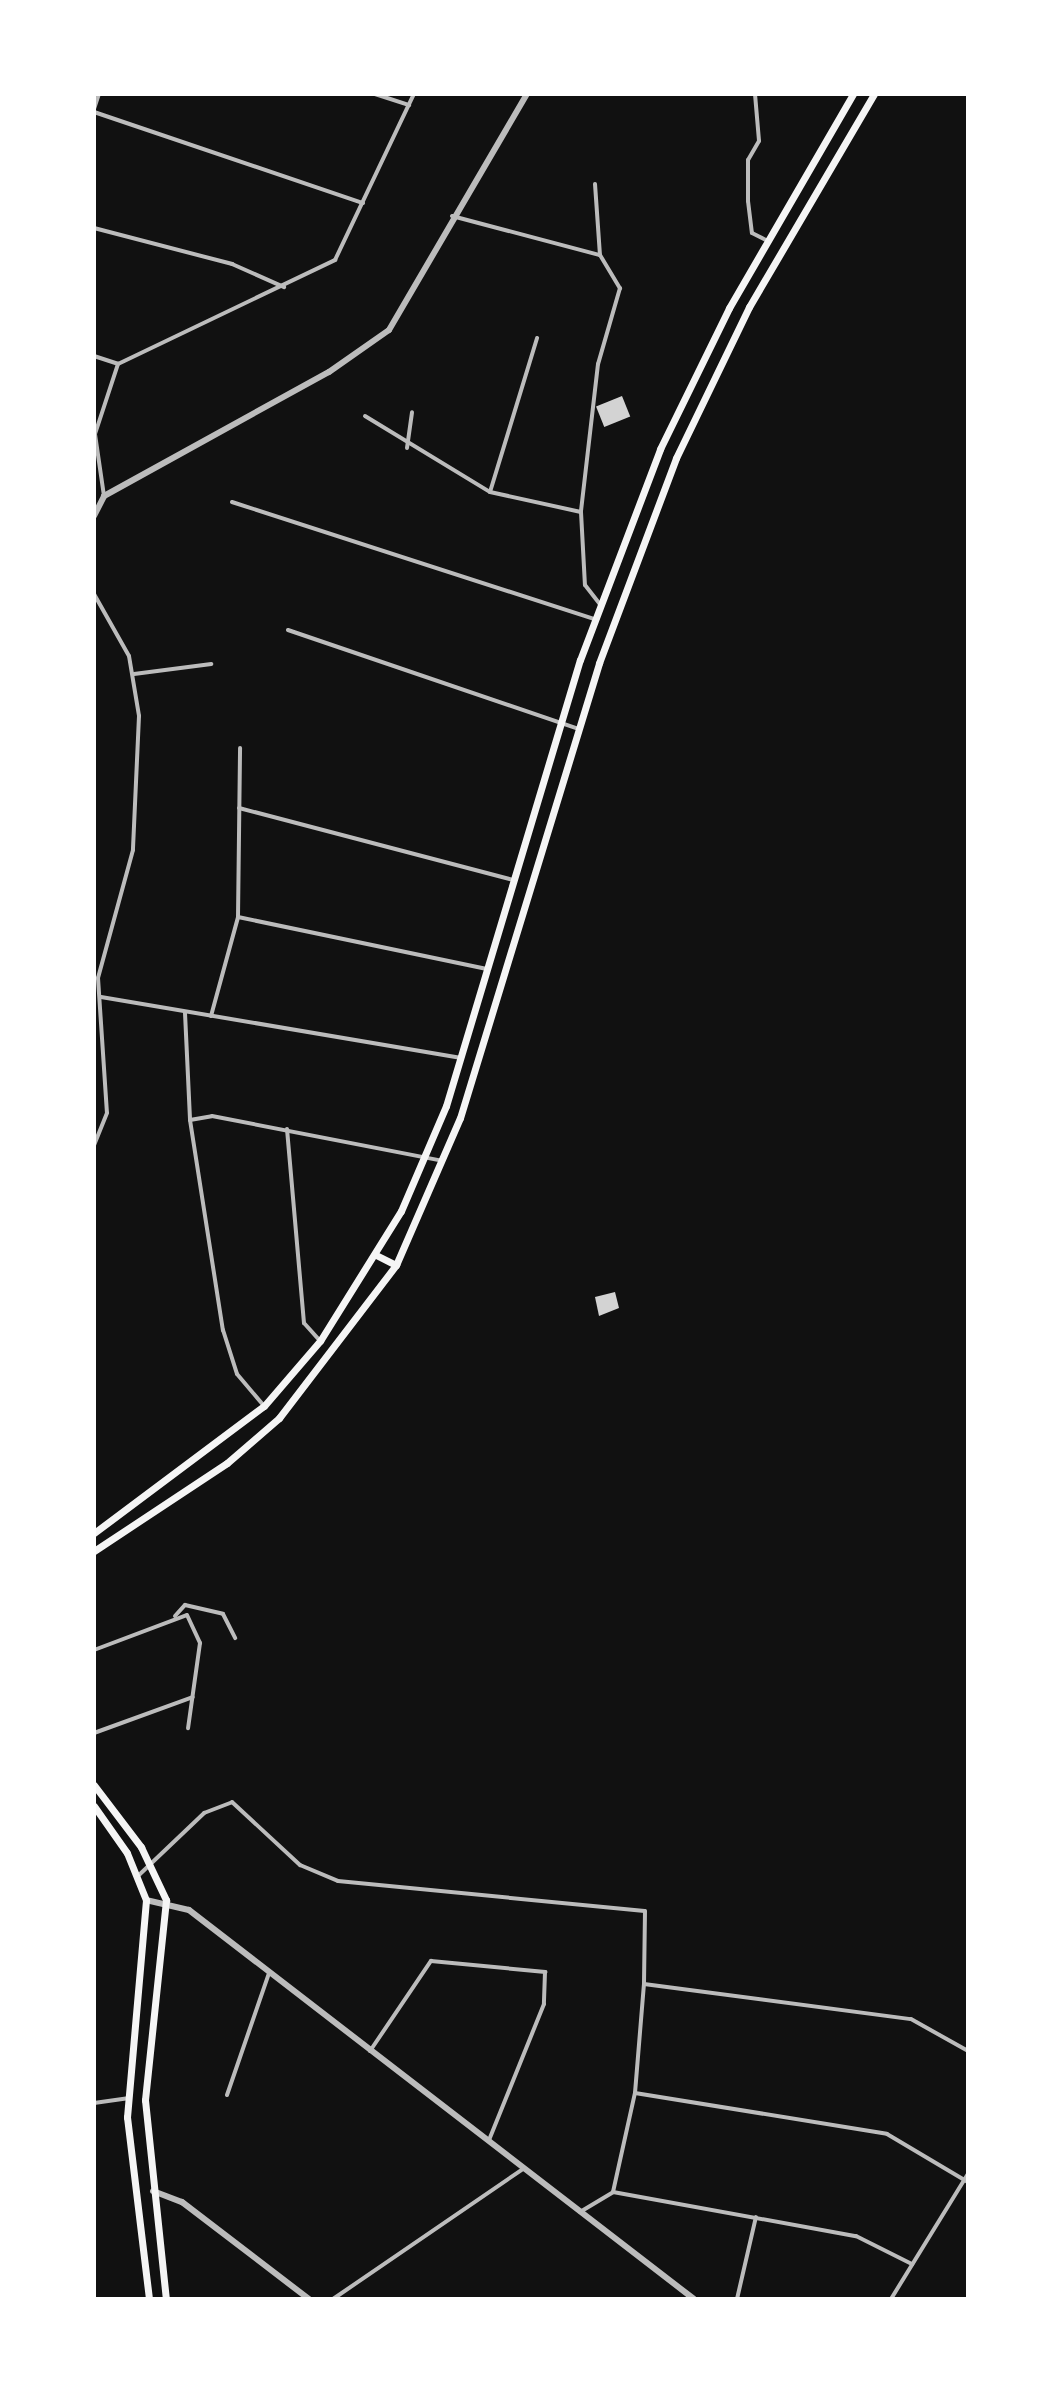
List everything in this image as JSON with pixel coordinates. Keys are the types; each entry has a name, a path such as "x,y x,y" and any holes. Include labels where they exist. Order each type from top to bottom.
{"highway":[{"path":"94,1533 134,1508 264,1406 320,1341 376,1255 427,1158 600,604 678,409 766,240 853,94"},
{"path":"94,1551 144,1522 279,1418 396,1265 445,1161 578,729 695,415 874,94"},
{"path":"376,1255 396,1265"},
{"path":"134,1508 144,1522"},
{"path":"94,1785 152,1867 166,1900 146,2066 153,2191 166,2299"},
{"path":"94,1806 139,1875 146,1900 128,2098 149,2299"}],"street":[{"path":"99,94 94,110 363,203"},
{"path":"375,94 409,105"},
{"path":"104,496 95,434 118,364 140,347 284,287 335,260 414,94"},
{"path":"94,516 104,496 329,372 389,330 452,216 527,94"},
{"path":"755,94 759,141 748,160 748,201 752,233 766,240"},
{"path":"595,184 600,255 620,288 598,364 581,512 585,585 600,604"},
{"path":"452,216 600,255"},
{"path":"94,228 232,264 284,287"},
{"path":"490,492 537,338"},
{"path":"94,356 118,364"},
{"path":"407,448 412,412"},
{"path":"365,416 407,448 490,492 581,512"},
{"path":"232,502 595,619"},
{"path":"94,594 133,674 138,808 98,978 107,1113 94,1146"},
{"path":"288,630 578,729"},
{"path":"133,674 211,664"},
{"path":"211,1016 238,917 240,748"},
{"path":"239,808 514,880"},
{"path":"238,917 486,969"},
{"path":"101,997 460,1058"},
{"path":"185,1013 190,1120 223,1330 237,1374 264,1406"},
{"path":"190,1120 287,1129 445,1161"},
{"path":"287,1129 304,1323 320,1341"},
{"path":"173,1618 185,1605 202,1607 223,1614 235,1638"},
{"path":"94,1650 187,1615 199,1629 188,1728"},
{"path":"94,1733 193,1697"},
{"path":"139,1875 152,1867 204,1813 232,1802 300,1865 338,1881 645,1911 644,1984 635,2093 613,2192"},
{"path":"146,1900 166,1900 270,1971 694,2299"},
{"path":"370,2051 431,1961 545,1972 539,2017 489,2140"},
{"path":"227,2095 270,1971"},
{"path":"644,1984 911,2019 968,2051"},
{"path":"635,2093 887,2134 966,2180"},
{"path":"94,2103 128,2098"},
{"path":"333,2299 525,2167"},
{"path":"891,2299 968,2174"},
{"path":"153,2191 182,2202 309,2299"},
{"path":"580,2212 613,2192 856,2236 912,2264"},
{"path":"737,2299 756,2217"}],"building":[{"path":"622,396 630,416 604,427 596,406"},
{"path":"615,1292 619,1308 599,1316 595,1297"}]}
